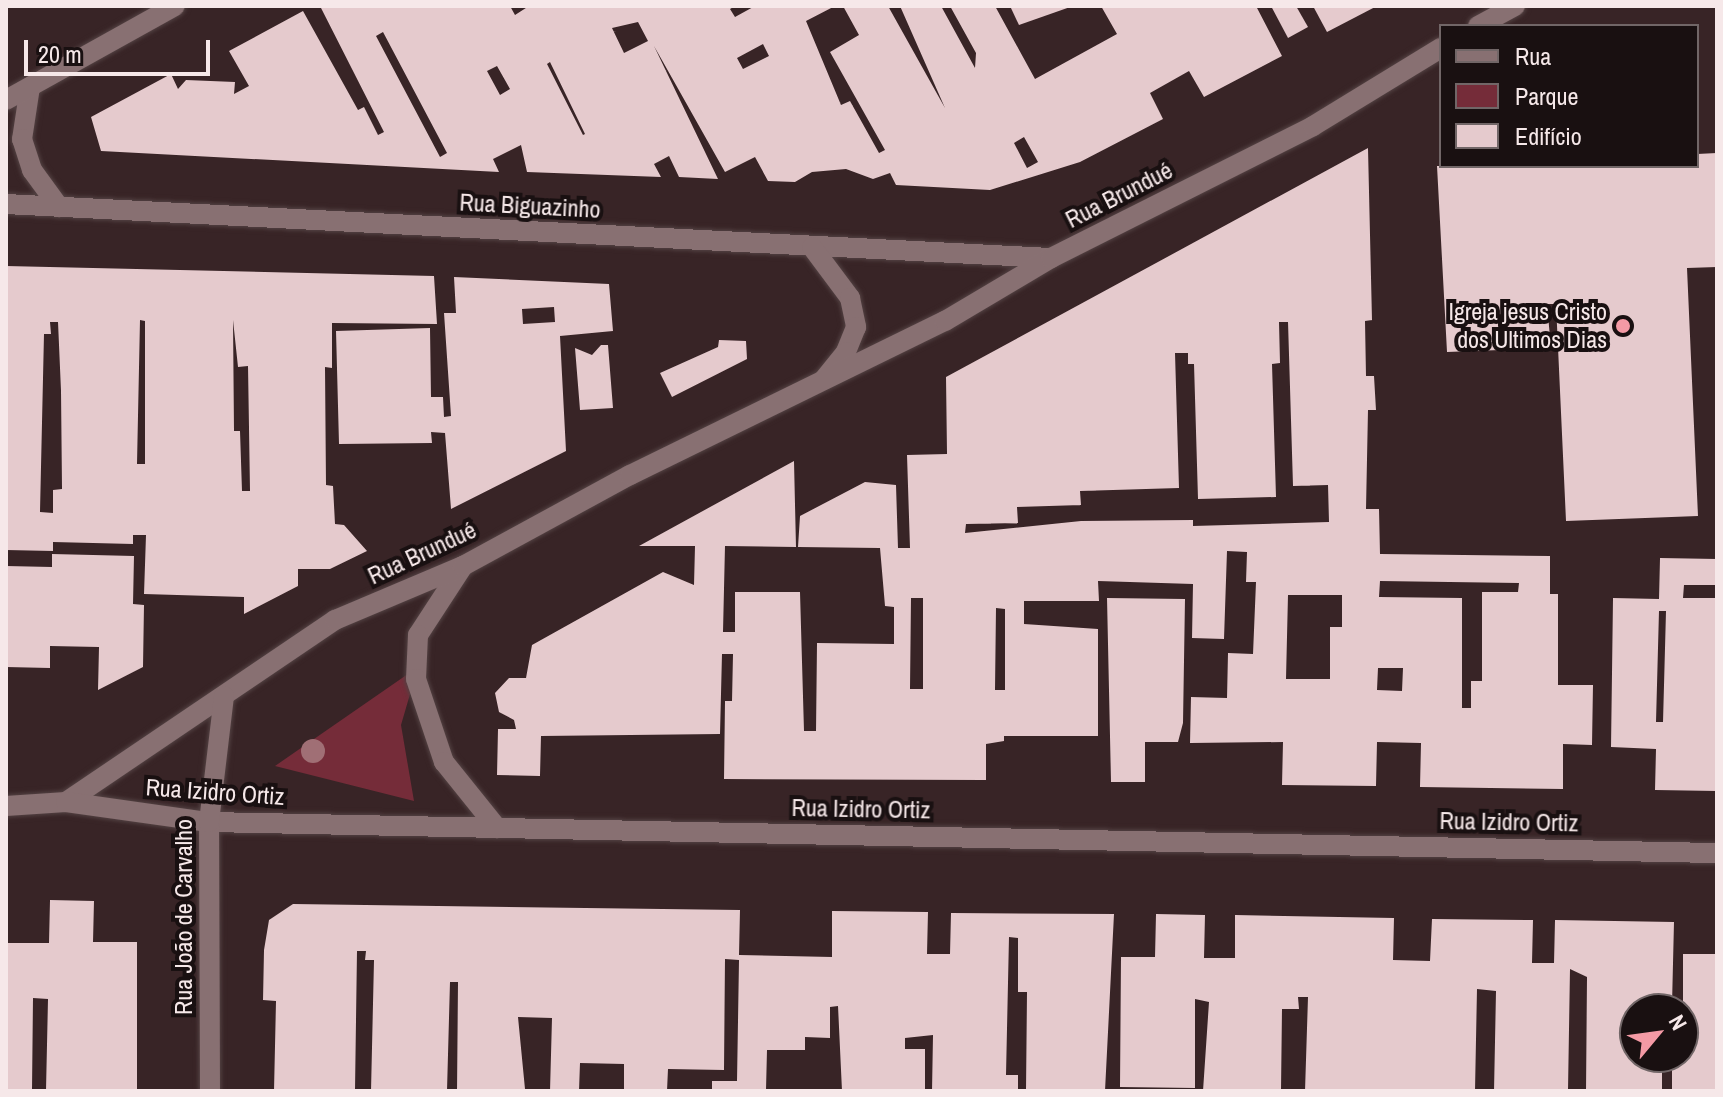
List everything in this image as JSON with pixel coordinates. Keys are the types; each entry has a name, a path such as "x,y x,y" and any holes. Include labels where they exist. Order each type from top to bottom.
{"street":[{"path":"6,100 175,6"},
{"path":"1482,24 1515,6"},
{"name":"Rua Brundué","path":"66,802 335,620 463,566 630,475 819,385 1051,258 1313,126 1439,49"},
{"path":"30,87 22,139 32,170 59,207"},
{"name":"Rua Biguazinho","path":"6,204 1051,258"},
{"name":"Rua Brundué","path":"812,247 850,298 856,327 846,352 819,385"},
{"path":"463,566 418,635 416,679 444,762 497,828"},
{"name":"Rua João de Carvalho","path":"210,1091 209,822 224,696"},
{"name":"Rua Izidro Ortiz","path":"6,806 66,802 209,822 1717,853"}],"green space":[{"path":"418,667 401,725 414,801 275,766"}],"building":[{"path":"320,6 510,6 515,15 529,6 735,6 730,9 735,17 755,6 835,6 806,21 841,105 850,101 879,153 885,150 830,52 859,35 843,6 888,6 945,108 900,6 941,6 975,68 976,53 950,6 995,6 1035,79 1117,34 1101,6 1256,6 1282,56 1204,97 1189,71 1150,93 1163,119 1080,162 990,190 896,185 890,173 873,179 846,169 812,172 795,182 768,181 755,157 725,172 654,46 718,179 679,177 669,156 654,164 661,177 527,172 521,145 493,159 499,172 101,151 91,117 171,74 178,89 186,80 235,82 234,94 249,86 229,51 303,11 358,110 364,107 378,135 384,132","holes":["638,22 648,41 624,53 612,28","383,32 447,153 440,157 376,36","763,44 769,56 743,69 737,58","550,62 585,134 547,64","497,66 510,89 500,95 487,71","1024,137 1038,162 1027,168 1014,143"]},
{"path":"1010,6 1073,6 1019,25"},
{"path":"1271,6 1296,6 1308,27 1288,38"},
{"path":"1313,6 1377,6 1327,32"},
{"path":"1368,148 1372,320 1365,321 1366,376 1374,376 1376,410 1368,410 1366,509 1379,509 1380,554 1550,556 1550,594 1558,594 1558,685 1593,685 1592,745 1563,744 1563,789 1420,787 1421,743 1377,742 1376,786 1282,785 1283,742 1190,743 1191,697 1227,698 1228,653 1253,654 1256,582 1246,582 1247,552 1227,551 1224,639 1192,638 1193,584 1098,581 1099,601 1024,601 1024,624 1098,629 1098,736 1004,736 1004,741 986,744 986,780 724,779 725,701 732,701 733,654 722,654 720,734 541,736 540,776 497,775 498,729 516,729 514,720 499,712 495,693 509,678 526,678 532,645 663,572 694,585 695,546 639,546 794,461 796,547 725,546 723,632 735,632 735,592 800,592 804,731 816,731 817,643 894,644 894,607 885,606 880,548 798,547 800,516 865,482 896,485 898,548 910,548 907,455 947,454 946,377","holes":["1279,322 1288,322 1293,486 1328,485 1329,522 1193,526 1193,520 1081,521 965,533 966,524 1018,523 1017,507 1081,505 1080,491 1179,488 1175,353 1188,353 1188,364 1194,364 1198,499 1276,497 1272,364 1280,363","1380,581 1519,583 1518,592 1482,592 1482,681 1471,681 1471,708 1462,708 1462,598 1379,597","1288,595 1342,595 1342,627 1330,627 1330,679 1286,679","911,598 923,598 923,689 910,689","996,608 1005,609 1005,690 995,690","1378,668 1403,668 1402,691 1377,690"]},
{"name":"Igreja jesus Cristo dos Ultimos Dias","path":"1717,153 1717,267 1687,268 1698,516 1566,521 1556,304 1547,304 1551,348 1447,352 1437,166 1699,168 1699,154"},
{"path":"6,266 434,276 437,324 332,323 332,368 325,367 326,485 333,486 335,524 344,525 367,551 330,569 298,569 298,586 244,614 244,597 144,594 146,535 133,535 133,544 53,542 53,551 6,550","holes":["140,320 145,321 145,464 137,464","233,320 238,367 248,366 250,491 242,491 240,431 234,431","50,322 58,322 62,489 53,490 53,513 40,512 44,334 51,334"]},
{"path":"454,277 609,284 613,331 560,336 566,451 451,509 445,433 431,432 432,443 339,444 336,331 430,328 431,397 443,397 444,417 451,416 444,313 456,313","holes":["554,307 555,322 523,324 522,309"]},
{"path":"719,340 746,341 747,359 672,397 660,373 718,347"},
{"path":"601,345 608,345 613,408 580,410 575,348 592,355"},
{"path":"52,554 134,556 133,604 144,605 143,667 98,690 99,647 50,646 50,668 6,667 6,566 52,567"},
{"path":"1660,558 1717,559 1717,585 1684,585 1683,598 1717,598 1717,791 1655,790 1656,749 1611,747 1613,598 1659,599","holes":["1659,611 1666,611 1663,722 1656,722"]},
{"path":"1107,598 1185,599 1183,723 1178,742 1145,742 1145,782 1111,782"},
{"path":"50,900 94,901 93,942 137,942 137,1091 46,1090 48,999 33,998 32,1091 6,1091 6,943 49,943"},
{"path":"293,904 740,910 739,955 832,957 832,911 928,912 927,954 950,954 951,913 1114,914 1105,1091 1026,1091 1027,992 1018,992 1018,938 1009,937 1006,1075 1018,1075 1018,1091 932,1091 933,1035 905,1038 905,1049 925,1049 925,1091 842,1091 838,1006 830,1007 830,1038 805,1037 805,1050 767,1050 766,1090 712,1091 712,1081 737,1081 739,960 725,959 724,1070 668,1069 667,1091 624,1091 624,1064 580,1063 579,1091 550,1091 552,1018 518,1017 525,1089 457,1091 458,982 450,982 447,1091 371,1091 374,960 365,960 366,951 357,951 355,1091 274,1091 276,1001 263,1000 264,950 269,920"},
{"path":"1156,914 1205,915 1204,958 1235,958 1235,915 1394,918 1393,960 1430,961 1432,919 1533,920 1532,963 1554,963 1555,920 1674,922 1672,993 1619,993 1619,1073 1662,1073 1662,1091 1586,1091 1587,977 1570,969 1568,1091 1494,1091 1496,991 1477,989 1475,1091 1305,1091 1308,997 1298,997 1299,1009 1282,1009 1281,1091 1203,1091 1209,1002 1195,999 1195,1088 1120,1087 1121,957 1155,957"},
{"path":"1683,954 1717,954 1717,1091 1672,1091 1672,1073 1699,1073 1699,993 1683,993"}],"place":[{"name":"Igreja jesus Cristo dos Ultimos Dias","path":"1623,326"}]}
